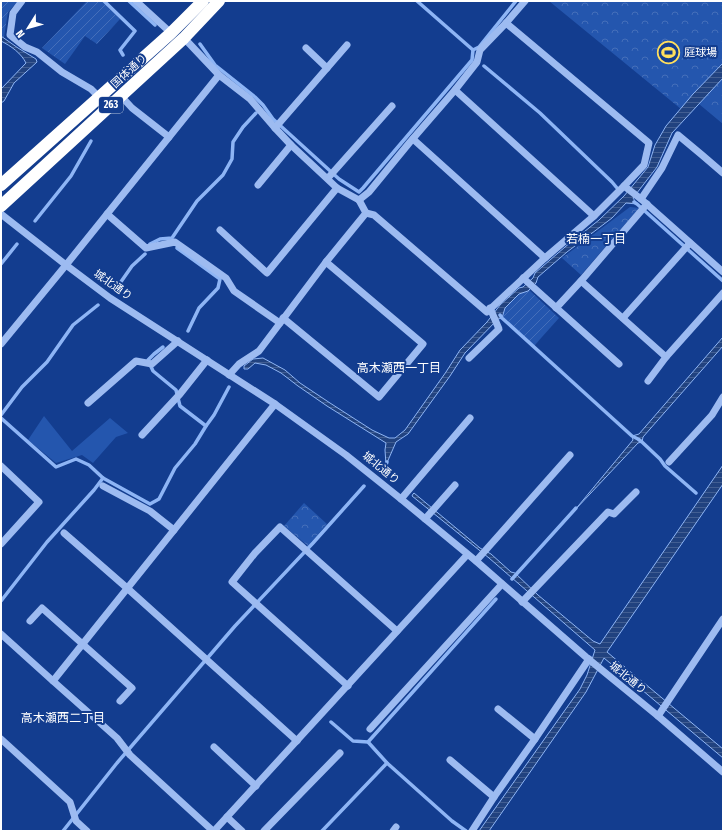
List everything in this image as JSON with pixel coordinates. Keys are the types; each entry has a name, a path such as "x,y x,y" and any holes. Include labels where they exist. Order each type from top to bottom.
{"highway":[{"name":"国体通り","path":"1,185 171,33 203,1"},
{"name":"国体通り","path":"1,206 184,38 219,1"}],"street":[{"path":"22,1 12,13 10,35 25,46 38,52 62,72 91,89 99,97"},
{"path":"136,1 171,33"},
{"path":"359,200 369,192 412,139 455,90 477,62 480,50 525,1"},
{"path":"184,38 219,75 250,99 291,145 337,188 359,200 366,213 374,215 487,312 492,311 523,278 594,216 624,186 644,165 649,144 506,23"},
{"path":"275,128 347,44"},
{"path":"306,48 327,68"},
{"path":"1,344 219,75"},
{"path":"455,90 594,216"},
{"path":"121,96 132,108 169,137"},
{"path":"328,178 392,106"},
{"path":"641,199 662,168 678,135 723,173"},
{"path":"412,139 545,258"},
{"path":"258,185 291,145"},
{"path":"624,186 647,204 723,272"},
{"path":"220,230 267,273 337,188"},
{"path":"556,308 647,204"},
{"path":"230,375 239,364 259,350 326,262 366,213"},
{"name":"城北通り","path":"1,214 110,298 275,404 346,455 401,498 428,516 467,555 476,561 601,670 658,716 723,772"},
{"path":"107,214 146,248 175,242 226,278 234,292 282,320 379,397 423,344 326,262"},
{"path":"623,318 690,243"},
{"path":"523,278 619,364"},
{"path":"581,281 666,357"},
{"path":"648,381 666,357 723,293"},
{"path":"469,358 499,329 492,311"},
{"path":"88,403 136,361 149,364 178,341"},
{"path":"142,435 175,400 207,360"},
{"path":"669,462 712,415 723,397"},
{"path":"53,681 275,404"},
{"path":"401,498 470,418"},
{"path":"476,561 570,455"},
{"path":"1,466 39,502 1,544"},
{"path":"428,516 454,485"},
{"path":"103,486 150,511 174,530"},
{"path":"522,602 608,512 614,514 636,492"},
{"path":"348,686 232,582 255,553 280,527 397,631"},
{"path":"64,533 128,588 297,741"},
{"path":"1,634 117,738 130,756 214,831 467,555"},
{"path":"370,729 502,584"},
{"path":"30,621 42,608 83,644 132,688 120,701"},
{"path":"658,716 723,619"},
{"path":"472,831 589,659"},
{"path":"498,709 535,739"},
{"path":"1,738 70,802 76,821 87,831"},
{"path":"214,747 256,786"},
{"path":"264,831 340,753"},
{"path":"450,760 494,797"},
{"path":"227,817 242,831"}],"green space":[{"path":"1,1 18,1 8,12 4,37 1,35"},
{"path":"87,1 102,1 120,19 97,44 85,36 65,64 42,48"},
{"name":"庭球場","path":"549,1 723,1 723,124 699,104 681,109"},
{"path":"630,207 639,208 581,275 562,258"},
{"path":"527,288 559,318 533,347 495,314 510,298"},
{"path":"44,416 72,451 110,418 128,433 116,437 93,463 82,455 56,463 28,440"},
{"path":"304,503 327,524 308,546 284,526"}],"shaded area":[{"path":"1,36 36,59 37,62 14,83 4,101 1,103 1,89 26,63 15,50 1,41"},
{"path":"723,63 723,78 672,133 657,167 633,198 637,204 626,203 612,218 567,252 538,277 536,283 528,291 519,294 505,308 502,318 498,319 465,353 408,434 396,442 386,465 386,443 327,406 281,373 266,365 255,363 248,369 244,369 244,366 253,359 263,358 285,370 300,383 372,430 389,438 395,438 405,430 460,350 487,322 500,305 519,288 523,287 533,278 535,273 599,220 624,196 648,167 655,145 666,126 693,94"},
{"path":"723,337 723,346 643,437 642,442 638,443 574,511 633,440 632,436 639,434"},
{"path":"723,465 723,484 607,652 723,749 723,758 604,658 586,692 489,831 479,831 580,689 587,675 595,650 489,558 412,496 413,494 414,493 480,548 491,554 511,572 515,573 538,595 593,641 600,644"}],"waterway":[{"path":"104,1 135,31 120,50 123,55"},
{"path":"129,1 155,25"},
{"path":"417,1 473,50 479,47 516,1"},
{"path":"200,44 215,65 255,97 273,119 339,179 359,192 472,60 473,50"},
{"path":"484,66 540,113 617,188"},
{"path":"150,244 160,239 172,238 197,201 223,175 232,159 233,142 243,127 256,113"},
{"path":"35,221 71,176 91,141"},
{"path":"634,202 723,281"},
{"path":"1,264 17,244"},
{"path":"177,248 220,279 218,288 199,308 188,331"},
{"path":"118,286 132,266 145,254"},
{"path":"1,415 22,387 47,362 73,325 98,305"},
{"path":"500,315 632,436 642,442 660,459 665,466 696,493"},
{"path":"163,347 148,360 153,371 176,390 180,406 206,426"},
{"path":"1,418 56,467 76,459 89,465 103,478 150,504 159,499 175,468 195,444 214,415 229,387"},
{"path":"383,469 387,462"},
{"path":"1,601 47,542 103,478"},
{"path":"63,831 117,763 235,626 364,486"},
{"path":"512,579 576,508"},
{"path":"368,742 496,599"},
{"path":"331,722 353,741 368,742 387,763 452,821 466,831"},
{"path":"322,831 387,763"}],"place":[{"name":"庭球場","path":"668,52"}],"district":[{"name":"若楠一丁目","path":"596,239"},
{"name":"高木瀬西一丁目","path":"399,368"},
{"name":"高木瀬西二丁目","path":"63,718"}]}
